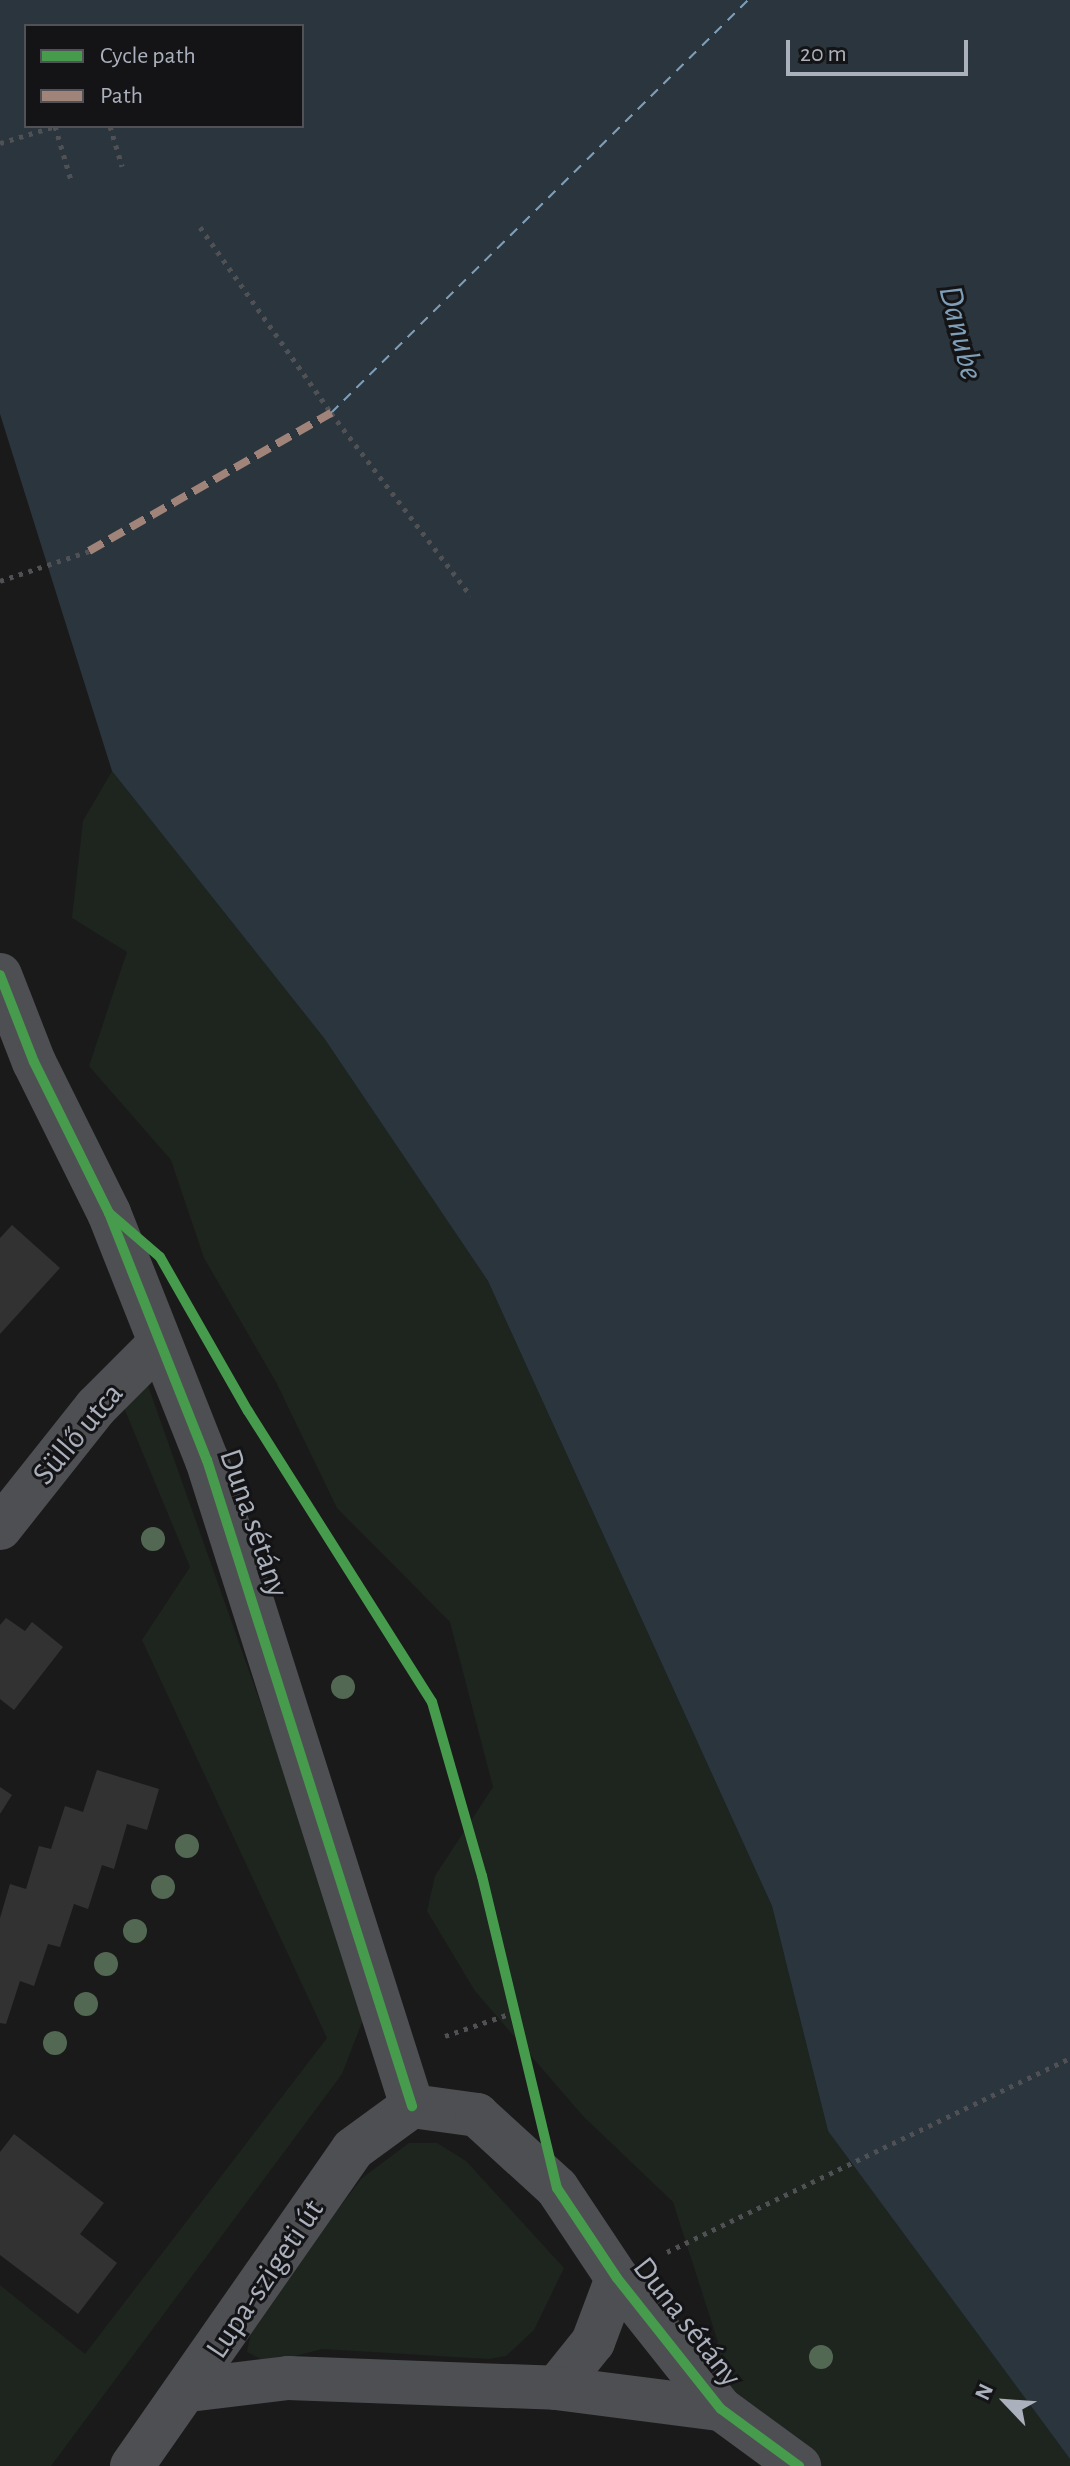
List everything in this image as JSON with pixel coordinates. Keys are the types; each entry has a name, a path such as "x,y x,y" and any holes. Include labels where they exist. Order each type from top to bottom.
{"street":[{"name":"Duna sétány","path":"0,975 34,1062 109,1213 207,1460 412,2106 477,2115 557,2188 617,2278 721,2409 799,2466"},
{"name":"Süllő utca","path":"0,1528 96,1407 159,1344"},
{"name":"Lupa-szigeti út","path":"132,2466 189,2390 353,2149 412,2106"},
{"path":"556,2388 593,2342 617,2278"},
{"name":"Duna sétány","path":"189,2390 288,2378 556,2388 721,2409"}],"path":[{"path":"0,143 49,128"},
{"path":"56,128 71,180"},
{"path":"111,128 122,166"},
{"path":"200,227 331,413 471,596"},
{"path":"0,581 89,551"},
{"path":"509,1998 516,2027"},
{"path":"721,2224 1070,2058"}],"shaded area":[{"path":"112,771 324,1038 488,1281 772,1906 828,2131 1070,2459 1070,2466 799,2466 691,2368 718,2342 673,2202 583,2116 475,1991 427,1911 435,1876 493,1787 450,1622 337,1508 276,1382 204,1258 171,1160 89,1066 127,952 72,918 83,821"},
{"path":"146,1380 368,2007 342,2074 51,2466 0,2466 0,2285 85,2354 327,2038 142,1640 190,1567 115,1386"},
{"path":"409,2143 437,2143 466,2161 564,2268 534,2330 506,2356 489,2359 322,2349 269,2363 247,2352 251,2333 362,2178"}],"water":[{"name":"Danube","path":"0,0 1070,0 1070,2459 828,2131 772,1906 488,1281 324,1038 112,771 0,414"}],"building":[{"path":"12,1225 60,1268 0,1334 0,1238"},
{"path":"6,1618 25,1631 32,1622 63,1647 14,1710 0,1699 0,1625"},
{"path":"97,1770 159,1789 147,1830 127,1824 114,1869 102,1865 88,1909 74,1904 60,1947 48,1944 34,1986 20,1981 6,2024 0,2023 0,1918 10,1884 26,1889 39,1846 51,1849 65,1806 83,1812"},
{"path":"0,1787 12,1795 0,1814"},
{"path":"14,2134 104,2203 80,2234 117,2263 78,2314 0,2255 0,2152"}],"ferry route":[{"path":"331,413 748,0"}],"marked path":[{"path":"89,551 331,413"}],"cycle path":[{"path":"0,975 34,1062 109,1213 207,1460 412,2106"},
{"path":"109,1213 160,1257 248,1411 432,1702 482,1876 557,2188 617,2278 721,2409 799,2466"}]}
